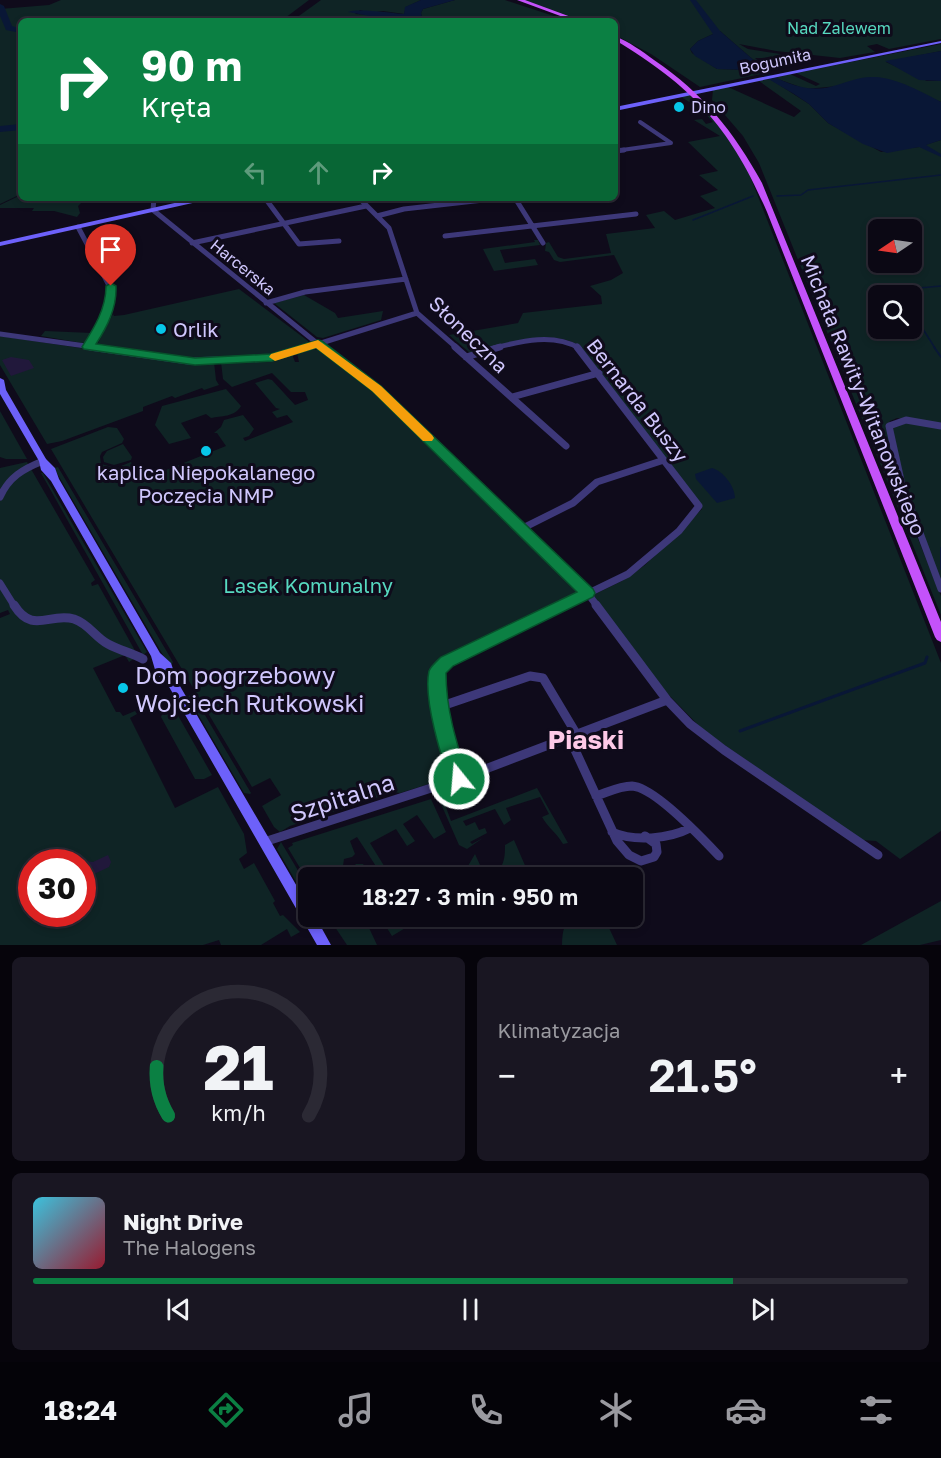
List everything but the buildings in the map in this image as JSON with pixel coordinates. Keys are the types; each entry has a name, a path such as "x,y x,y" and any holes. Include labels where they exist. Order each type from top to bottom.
{"main road":[{"path":"520,0 571,18"},
{"name":"Michała Rawity-Witanowskiego","path":"618,39 668,69 697,92 732,136 766,200 941,637"}],"street":[{"name":"Bogumiła","path":"618,108 941,42"},
{"path":"618,152 671,143 640,122"},
{"path":"153,210 154,201"},
{"path":"0,244 193,201"},
{"path":"267,201 299,244 339,241"},
{"name":"Słoneczna","path":"362,201 389,228 417,313 566,446"},
{"path":"378,216 404,209 475,201"},
{"path":"517,201 543,243"},
{"path":"192,243 366,206"},
{"name":"Harcerska","path":"153,210 376,389 588,593 667,700 708,740 878,855"},
{"path":"446,236 636,214"},
{"path":"78,227 112,291 103,324 88,347"},
{"path":"266,303 305,292 406,279"},
{"path":"0,334 195,361 272,358 417,313"},
{"name":"Bernarda Buszy","path":"466,357 534,341 562,339 577,346 693,496 699,508 643,563 618,580 588,593"},
{"path":"512,397 599,373"},
{"path":"0,380 1,389 43,461 46,473 54,479 156,656 160,670 172,682 324,945"},
{"path":"941,426 904,420 894,421 889,426 902,485 941,589"},
{"path":"521,529 573,502 597,482 664,460"},
{"path":"0,497 6,483 15,473 43,461"},
{"path":"0,583 21,616 33,622 72,618 86,624 107,644 143,659"},
{"path":"459,779 439,707 436,677 438,671 447,662 588,593"},
{"path":"439,707 530,676 543,678 573,737 611,832 629,855 641,861 654,857 657,852 656,844 645,836"},
{"name":"Szpitalna","path":"264,842 459,779 667,700"},
{"path":"596,796 631,786 637,787 650,794 719,856"},
{"path":"611,832 623,837 645,836 678,834 690,828"}],"green space":[{"path":"61,0 309,0 285,18 18,18 18,195 0,204 0,9 49,5"},
{"path":"321,0 421,0 406,7 404,14 383,11 370,13 360,10 355,14 394,18 296,18"},
{"path":"455,0 505,0 560,18 422,18 423,9"},
{"name":"Nad Zalewem","path":"524,0 941,0 941,39 889,49 877,44 867,46 875,52 840,58 776,51 739,44 748,49 787,55 792,59 755,58 763,65 761,68 769,72 766,73 720,31 713,31 713,34 698,41 690,49 692,53 717,69 753,70 761,74 700,87 651,54 618,37 618,18 575,18"},
{"path":"941,44 941,51 886,62 927,81 941,81 941,102 891,81 806,89 775,78 790,74 816,86 820,84 796,73"},
{"path":"770,79 809,104 828,123 881,152 919,147 941,140 941,426 897,418 890,421 887,426 906,509 941,596 941,615 759,163 743,136 712,100 713,90 728,87 794,117 801,111 759,81"},
{"path":"688,95 698,98 697,100 712,111 733,142 748,171 941,663 941,831 900,859 876,841 861,840 703,730 664,690 593,595 622,581 645,565 702,509 583,349 572,342 558,338 544,338 512,342 470,353 449,335 518,323 523,313 602,304 601,296 590,286 611,280 623,273 614,255 560,262 554,260 549,252 545,251 546,243 549,242 558,257 564,259 611,253 606,234 655,228 646,215 664,211 675,220 715,208 700,196 718,190 699,175 718,171 688,142 720,136 694,120 702,119 706,124 713,122 701,109 681,97 666,100"},
{"path":"18,196 18,201 83,201 78,206 80,213 77,217 54,211 32,211 34,208 0,208 0,205"},
{"path":"534,240 538,240 540,245 500,250 505,263 535,259 538,265 494,271 483,249 535,242"},
{"path":"239,289 308,341 308,344 271,355 192,358 97,345 113,314 114,316 124,315"},
{"path":"304,295 335,313 338,318 383,311 381,320 323,338 317,337 274,303"},
{"path":"45,331 92,333 86,342 82,343 41,336"},
{"path":"0,336 174,362 214,362 216,380 219,385 204,390 202,388 175,398 172,396 143,407 143,411 62,441 47,444 0,365"},
{"name":"Lasek Komunalny","path":"318,350 371,391 579,593 443,660 435,670 436,711 450,770 448,778 400,793 394,792 290,826 280,832 274,827 262,806 281,795 270,778 252,787 51,449 108,427 117,428 124,439 122,443 102,452 101,464 116,468 131,462 143,482 158,477 156,474 226,446 217,433 214,433 221,427 224,420 243,415 254,429 249,436 243,438 245,441 293,422 287,415 277,418 272,412 280,409 276,408 255,383 272,380 295,405 308,400 305,392 291,392 272,373 232,387 223,379 221,362 292,354 295,362 299,362 297,353"},
{"path":"226,389 241,406 228,415 211,418 206,414 181,423 191,438 169,444 155,425 162,406"},
{"path":"0,411 27,459 0,457"},
{"path":"903,422 941,428 941,583 904,481 892,426"},
{"path":"123,444 132,457 131,460 114,465 104,462 103,457 107,451"},
{"path":"27,462 95,580 91,583 92,586 98,584 138,656 129,662 125,655 93,668 116,712 120,712 123,716 135,711 137,714 130,718 175,808 218,787 244,834 247,853 239,859 244,869 254,863 275,901 273,903 280,916 283,915 300,932 291,937 287,929 261,945 221,945 219,940 203,945 0,945 0,618 10,614 8,610 0,613 0,468"},
{"path":"58,467 173,662 170,667 54,468"},
{"path":"41,473 147,652 143,655"},
{"path":"192,693 250,794 244,793 188,697"},
{"path":"172,705 212,775 204,779 195,779 161,717 164,709"},
{"path":"537,788 568,843 563,844 542,817 549,814 540,797 506,808 511,820 504,825 495,809 463,821 466,826 475,822 479,830 485,828 487,833 470,842 472,844 483,838 467,849 459,845 438,797 442,796 451,821"},
{"path":"431,799 446,832 434,839 417,815 403,824 415,841 407,846 396,829 370,843 385,867 376,867 357,837 350,841 355,854 344,859 343,866 346,867 299,867 288,848 293,845 292,843"},
{"path":"514,840 526,867 501,867 505,855 505,845"},
{"path":"281,842 298,871 298,885 277,849"},
{"path":"475,854 481,867 468,867 468,866"},
{"path":"356,864 363,864 365,867 353,867"},
{"path":"941,901 941,940 920,945 861,945"},
{"path":"335,927 369,927 377,945 347,945"},
{"path":"386,927 407,927 392,936"},
{"path":"609,927 617,945 562,945 564,928"}],"water":[{"path":"421,0 455,0 423,9 422,18 394,18 348,12 404,14 405,7"},
{"path":"690,0 696,0 720,31 757,63 759,69 784,82 802,87 820,88 863,78 883,78 909,86 941,102 941,140 926,145 941,154 941,157 919,147 887,153 863,144 828,123 809,104 753,70 717,69 695,56 690,49 698,41 713,34"},
{"path":"941,51 941,81 919,80 885,61"},
{"path":"712,468 728,480 735,498 717,503 696,479 695,474"}],"waterway":[{"path":"0,6 9,28 18,30"},
{"path":"0,129 18,127"},
{"path":"777,196 801,195 808,190 941,175"},
{"path":"693,220 753,196"},
{"path":"922,288 941,286"},
{"path":"922,328 935,348"},
{"path":"934,347 941,357"},
{"path":"941,548 941,569"},
{"path":"740,731 925,663 927,657"}],"slow traffic":[{"path":"275,357 318,344 376,389 428,438"}],"place":[{"name":"Dino","path":"679,107"},
{"name":"Orlik","path":"161,329"},
{"name":"kaplica Niepokalanego Poczęcia NMP","path":"206,451"},
{"name":"Dom pogrzebowy Wojciech Rutkowski","path":"123,688"}],"district":[{"name":"Piaski","path":"586,739"}],"route":[{"path":"111,286 112,291 103,324 88,347 180,361 195,361 272,358 318,344 376,389 588,593 447,662 440,668 436,677 439,707 443,729 459,779"}]}
